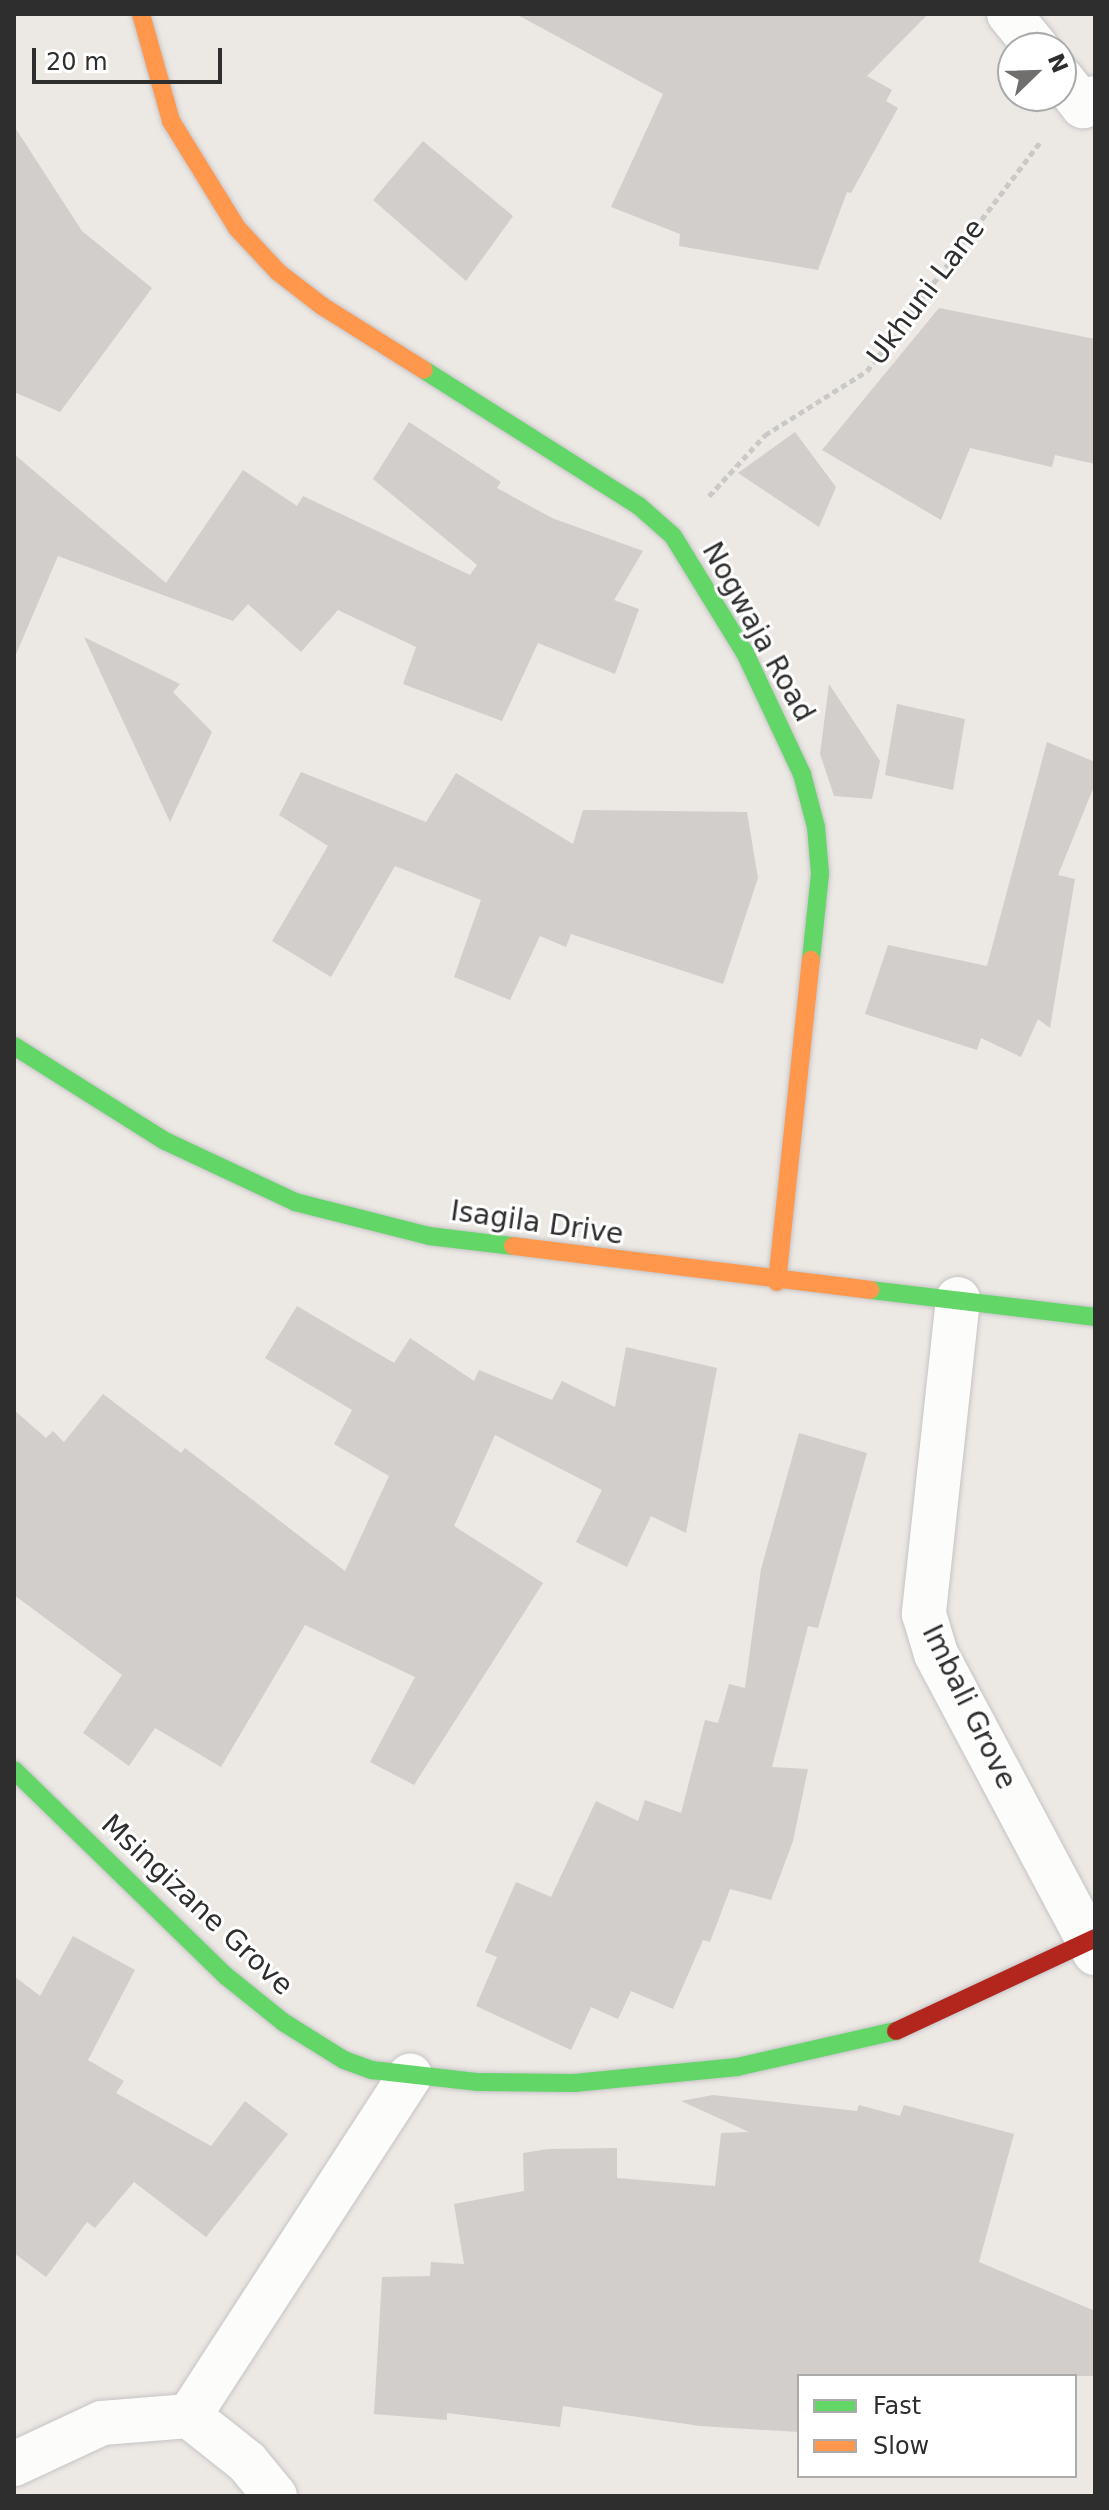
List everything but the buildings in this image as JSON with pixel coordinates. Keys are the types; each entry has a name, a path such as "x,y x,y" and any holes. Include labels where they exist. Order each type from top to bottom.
{"street":[{"name":"Nogwaja Road","path":"141,14 171,121 237,228 278,272 322,306 639,506 673,536 745,653 802,774 816,827 820,874 777,1282"},
{"path":"1009,14 1024,32"},
{"name":"Isagila Drive","path":"14,1046 165,1141 295,1202 429,1236 777,1282 958,1299 1095,1317"},
{"name":"Imbali Grove","path":"958,1299 924,1614 936,1654 1092,1944"},
{"name":"Msingizane Grove","path":"14,1770 226,1976 283,2022 344,2060 410,2076 574,2083 737,2067 899,2030 1092,1944"},
{"path":"189,2416 410,2076"},
{"path":"14,2464 102,2423 189,2416 247,2462 275,2496"}],"path":[{"name":"Ukhuni Lane","path":"673,536 765,435 867,371 1051,127 1080,94"}],"traffic: fast":[{"path":"424,370 639,506 673,536 745,653 802,774 816,827 820,874 811,960"},
{"path":"14,1046 165,1141 295,1202 429,1236 513,1246"},
{"path":"870,1290 1095,1317"},
{"path":"14,1770 226,1976 283,2022 344,2060 372,2070 478,2082 574,2083 737,2067 896,2031"}],"traffic: slow":[{"path":"141,14 171,121 237,228 278,272 322,306 424,370"},
{"path":"777,1282 811,960"},
{"path":"513,1246 870,1290"}],"traffic: jam":[{"path":"896,2031 1095,1938"}]}
